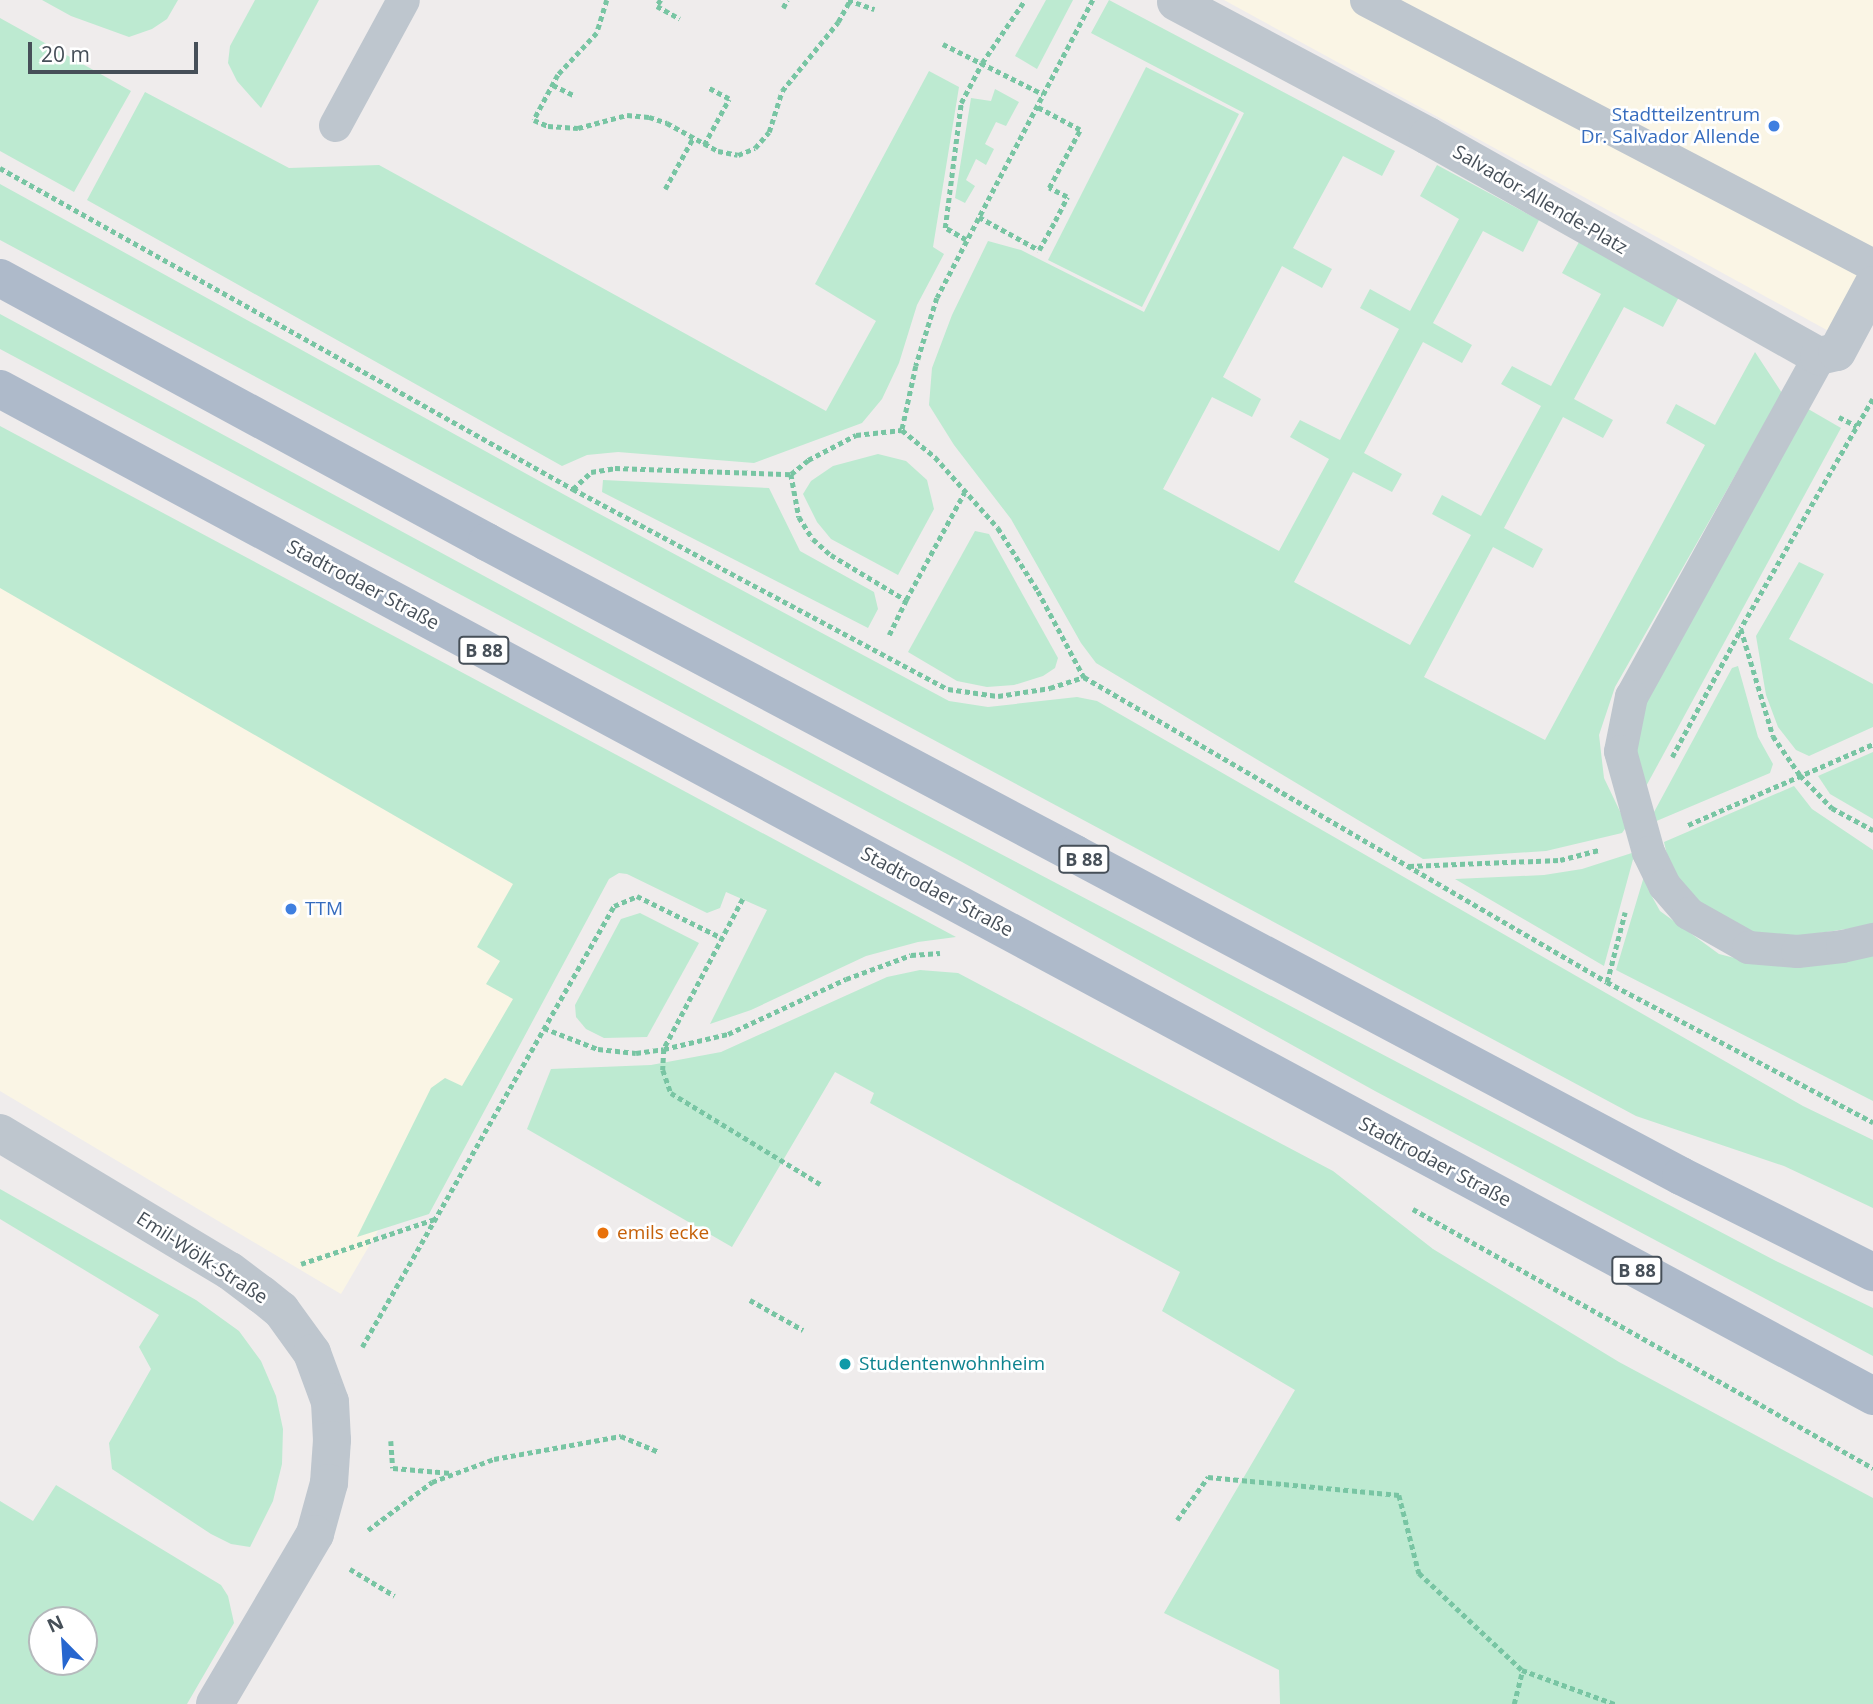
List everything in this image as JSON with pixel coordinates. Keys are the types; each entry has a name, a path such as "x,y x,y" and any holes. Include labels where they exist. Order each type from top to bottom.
{"main road":[{"name":"B 88","path":"0,278 487,542 1111,874 1681,1176 1873,1272"},
{"name":"Stadtrodaer Straße","path":"0,389 1873,1396"}],"street":[{"name":"Salvador-Allende-Platz","path":"1177,1 1428,136 1819,356"},
{"path":"1819,356 1836,352 1873,285"},
{"name":"Emil-Wölk-Straße","path":"0,1133 230,1271 261,1294 281,1310 304,1342 321,1377 330,1402 332,1440 329,1483 315,1534 215,1704"}],"lane":[{"path":"335,125 402,0"},
{"path":"1366,0 1873,265"},
{"path":"1819,356 1632,696 1620,751 1648,852 1664,885 1688,914 1748,947 1797,951 1873,939"}],"path":[{"path":"607,0 605,16 597,33 553,85 534,120 548,126 578,128 627,115 649,117 667,123 704,145 738,155 755,148 769,132 782,91 838,22 849,0 874,9"},
{"path":"661,0 657,6 680,19"},
{"path":"783,8 788,0"},
{"path":"967,240 945,228 961,103 982,63 1025,0"},
{"path":"902,430 916,366 937,298 1093,0"},
{"path":"943,44 1043,94"},
{"path":"553,85 576,96"},
{"path":"704,145 729,99 708,88"},
{"path":"979,217 1039,250 1068,197 1049,188 1080,130 1037,107"},
{"path":"665,189 693,138"},
{"path":"0,168 573,489 948,689 998,696 1050,688 1084,677"},
{"path":"1055,221 1062,226"},
{"path":"1670,761 1741,629 1873,398"},
{"path":"573,489 591,472 615,468 791,474 808,460 856,435 902,430 935,457 964,493 998,528 1016,553 1084,677 1607,982 1873,1122"},
{"path":"791,474 799,517 813,539 831,555 906,600"},
{"path":"890,635 964,493"},
{"path":"1741,629 1773,736 1800,775 1832,808 1873,830"},
{"path":"360,1351 614,906 637,896 722,938"},
{"path":"743,899 664,1049 663,1070 671,1093 820,1184"},
{"path":"544,1028 598,1049 636,1054 664,1049 729,1034 846,979 911,955 944,953"},
{"path":"1402,1203 1873,1468"},
{"path":"301,1264 436,1218"},
{"path":"750,1300 803,1330"},
{"path":"367,1531 432,1482 494,1459 621,1436 659,1452"},
{"path":"391,1441 393,1468 455,1474"},
{"path":"1177,1520 1208,1477 1399,1495 1419,1573 1522,1670 1615,1704"},
{"path":"370,1581 395,1596"},
{"path":"1514,1704 1522,1670"}],"shaded area":[{"path":"1224,0 1873,0 1873,263 1834,334"},
{"path":"0,467 627,805 341,1294 0,1091"}],"green space":[{"path":"42,0 178,0 167,19 152,29 129,37 71,16"},
{"path":"255,0 319,0 261,108 237,81 228,63 230,46"},
{"path":"1046,0 1073,0 1037,69 1015,56"},
{"path":"1109,0 1395,151 1382,176 1343,156 1293,248 1332,269 1322,288 1282,266 1223,377 1261,399 1252,417 1212,397 1163,489 1279,551 1329,459 1290,437 1300,420 1340,440 1399,329 1360,308 1370,289 1410,311 1459,219 1420,196 1437,165 1539,220 1523,252 1483,231 1433,323 1472,345 1462,363 1423,342 1364,453 1402,474 1392,492 1353,472 1294,582 1410,645 1471,535 1432,514 1442,495 1481,516 1541,406 1501,384 1512,366 1551,386 1601,294 1562,273 1579,242 1680,295 1663,327 1624,307 1574,399 1613,420 1603,438 1563,417 1504,528 1543,549 1533,568 1493,547 1424,677 1545,740 1705,445 1666,423 1676,404 1715,425 1755,352 1782,393 1615,687 1599,735 1604,778 1627,826 1622,833 1546,851 1423,859 1096,663 1081,643 1011,519 954,445 929,405 932,368 952,315 988,241 1021,250 1144,312 1244,113 1091,33"},
{"path":"0,18 131,91 74,192 0,151"},
{"path":"1146,67 1239,114 1142,307 1048,260"},
{"path":"929,71 959,87 933,247 944,254 917,305 899,363 882,399 862,423 754,463 618,452 587,455 562,466 87,200 145,92 289,168 379,165 826,411 876,321 815,284"},
{"path":"995,89 1019,102 1006,126 996,122 985,144 994,149 986,165 976,159 966,180 975,186 965,203 955,198 971,98 991,101"},
{"path":"0,184 594,511 949,701 988,707 1077,697 1097,701 1803,1106 1873,1140 1873,1208 1784,1166 1636,1116 0,240"},
{"path":"0,314 898,800 1774,1260 1873,1308 1873,1356 1375,1091 962,862 0,349"},
{"path":"1803,406 1841,428 1644,790 1633,760 1641,698"},
{"path":"0,426 956,937 918,942 866,956 751,1010 710,1024 767,910 726,892 720,908 707,913 627,874 619,873 609,879 429,1214 357,1237 431,1088 445,1078 462,1086 513,999 486,984 500,961 477,947 513,884 0,588"},
{"path":"878,454 906,461 927,480 934,509 898,575 831,539 817,522 803,494 811,481 833,466"},
{"path":"603,480 769,488 800,551 874,592 878,609 868,628 602,492"},
{"path":"975,531 989,534 1058,658 1055,668 1043,676 1014,685 987,687 957,681 908,652"},
{"path":"1799,562 1824,574 1789,639 1873,684 1873,727 1809,756 1796,750 1778,727 1766,695 1756,636"},
{"path":"1738,666 1758,737 1773,764 1770,773 1647,825 1732,668"},
{"path":"1873,752 1873,819 1830,794 1818,776"},
{"path":"1794,786 1812,809 1873,850 1873,925 1773,940 1707,918 1670,868 1664,842"},
{"path":"1635,852 1604,966 1455,879 1544,875 1582,869"},
{"path":"1645,873 1649,891 1660,911 1719,954 1762,965 1821,963 1873,952 1873,1101 1616,970"},
{"path":"640,913 699,943 647,1037 604,1038 586,1029 576,1017 575,1005 621,919"},
{"path":"920,970 958,973 1333,1171 1433,1249 1619,1362 1873,1498 1873,1704 1280,1704 1279,1670 1164,1613 1295,1390 1162,1311 1180,1272 870,1103 874,1093 835,1072 732,1247 527,1129 551,1069 651,1065 721,1052 887,977"},
{"path":"0,1189 196,1300 239,1331 261,1361 276,1396 283,1429 282,1464 273,1501 250,1547 231,1544 211,1534 112,1469 109,1443 151,1369 139,1347 159,1315 0,1219"},
{"path":"56,1485 221,1585 228,1596 234,1623 187,1704 0,1704 0,1501 33,1521"}],"place":[{"name":"Stadtteilzentrum Dr. Salvador Allende","path":"1774,126"},
{"name":"TTM","path":"291,909"},
{"name":"emils ecke","path":"603,1233"},
{"name":"Studentenwohnheim","path":"845,1364"}]}
